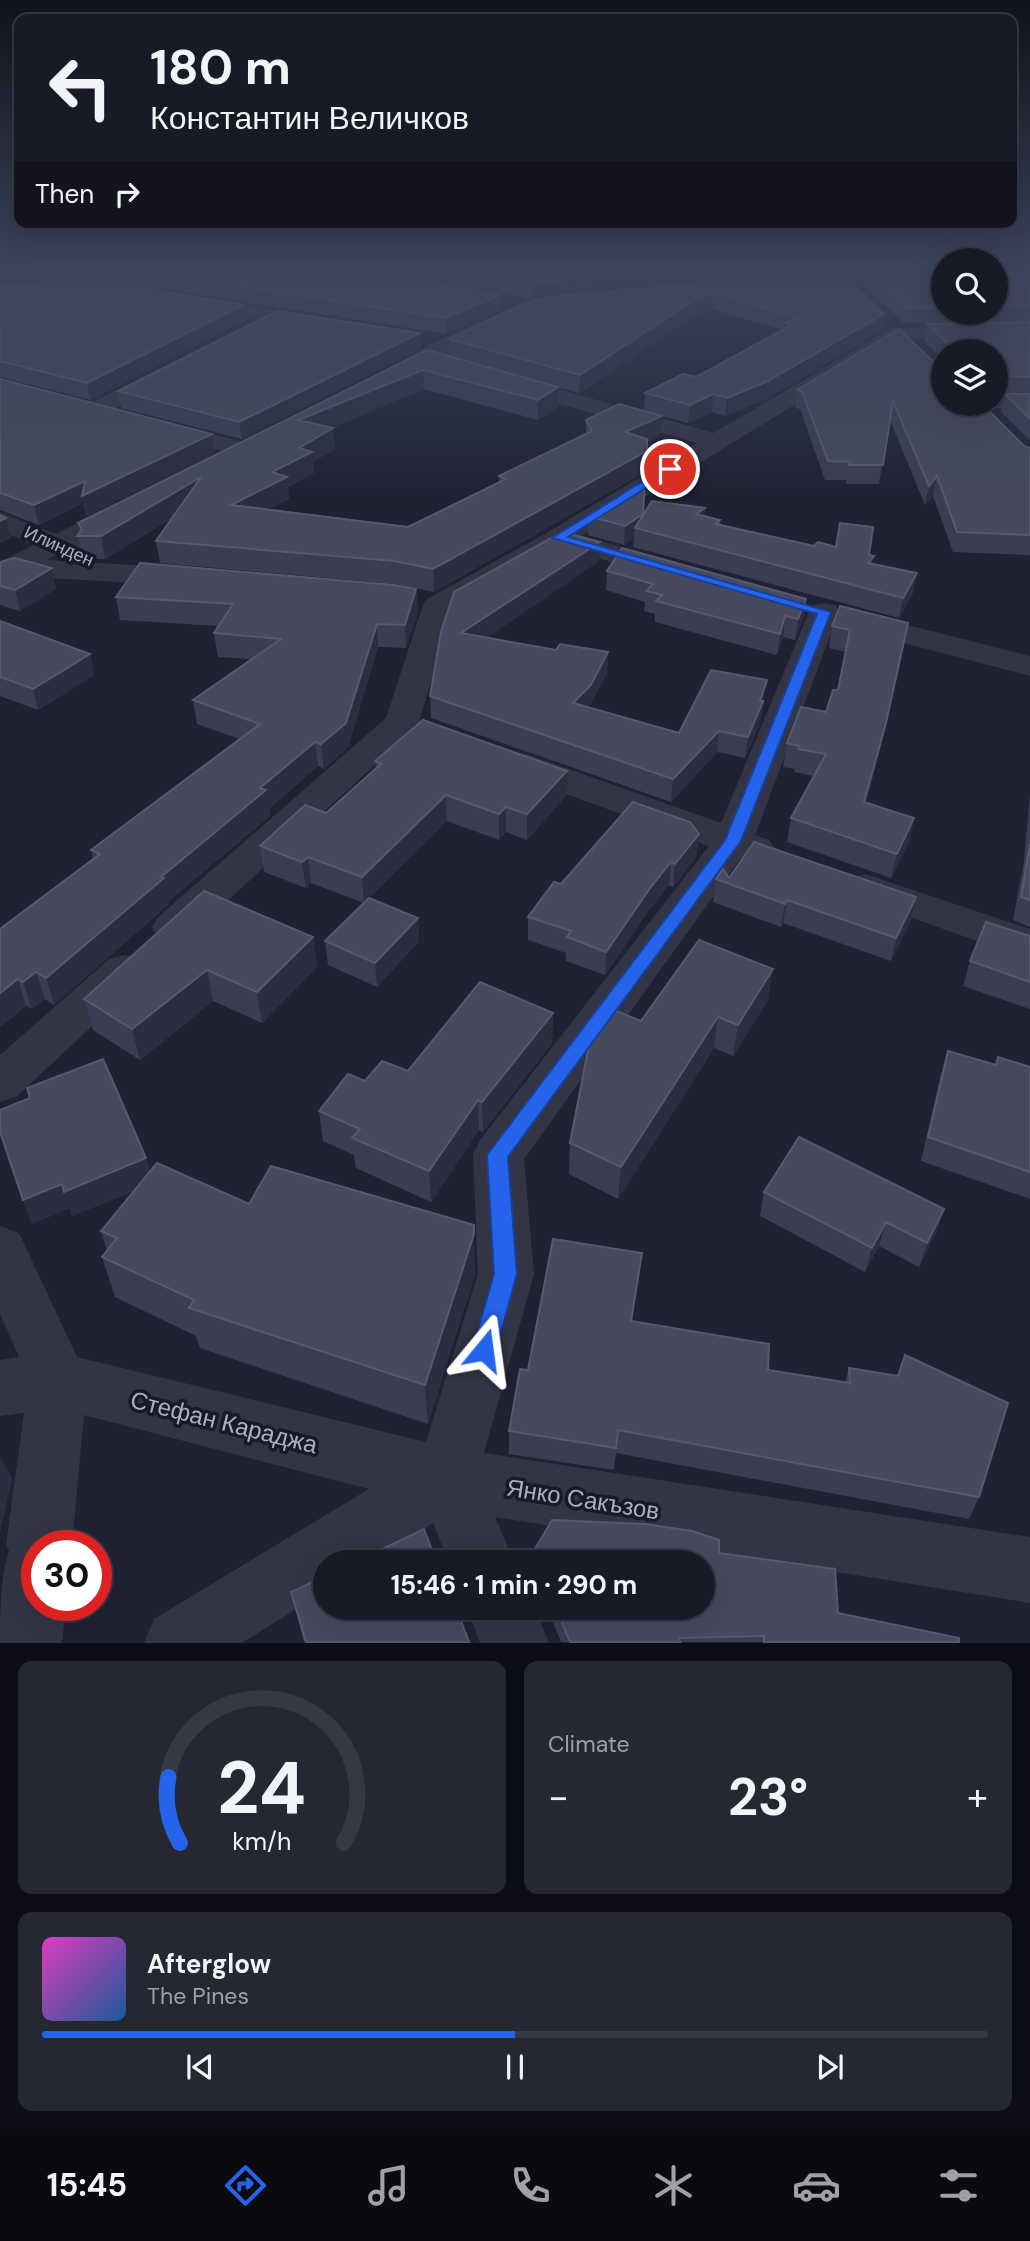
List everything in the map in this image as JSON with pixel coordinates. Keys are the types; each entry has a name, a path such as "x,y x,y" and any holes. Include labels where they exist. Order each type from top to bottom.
{"street":[{"path":"364,389 423,349 450,355 472,343"},
{"path":"0,1083 402,722 422,602 558,538 881,343"},
{"path":"94,410 179,366"},
{"path":"491,377 715,441"},
{"path":"69,403 241,449"},
{"path":"1008,409 1030,403"},
{"path":"216,462 265,437"},
{"path":"6,570 142,500"},
{"name":"Илинден","path":"0,520 117,571"},
{"path":"558,538 691,575"},
{"name":"Илинден","path":"6,570 117,571 210,580"},
{"path":"476,1550 446,1478 506,1274 498,1155 733,841 811,609 1030,666"},
{"path":"402,722 440,735"},
{"path":"478,749 785,859"},
{"path":"836,877 1030,945"},
{"path":"0,1250 58,1380 41,1530"},
{"name":"Стефан Караджа","path":"0,1388 58,1380 446,1478"},
{"path":"178,1643 446,1478"},
{"name":"Янко Сакъзов","path":"446,1478 1030,1570"},
{"path":"506,1620 515,1643"},
{"path":"28,1643 30,1621"}],"building":[{"path":"0,343 168,343 87,383 0,361"},
{"path":"214,343 400,343 239,422 118,391"},
{"path":"462,343 629,343 580,375"},
{"path":"759,343 834,343 766,382 727,398 713,394 690,405 645,393 683,374 696,377"},
{"path":"876,343 913,343 931,359 931,416 994,416 1024,446 1030,448 1030,535 957,532 937,476 929,486 893,401 883,465 849,465 850,462 828,461 802,392 797,390"},
{"path":"1008,343 1030,343 1030,377 1008,376"},
{"path":"427,350 558,387 538,400 423,370 298,420 333,428 299,448 312,452 272,472 287,477 231,505 408,527 506,479 499,476 592,431 586,420 619,404 662,416 625,432 647,439 647,451 433,569 395,561 156,541 201,477 101,536 77,536 82,529 78,523"},
{"path":"0,379 212,434 82,496 85,481 34,505 0,493"},
{"path":"1008,394 1030,394 1030,419 1008,397"},
{"path":"645,482 643,514 625,526 588,516"},
{"path":"652,501 705,508 696,514 720,520 716,524 814,546 818,542 836,547 840,523 873,527 869,555 874,556 868,563 917,573 903,598 635,528"},
{"path":"562,532 600,542 461,633 556,650 560,644 608,652 591,685 573,703 679,733 711,670 767,680 760,701 763,701 748,737 719,731 673,779 430,696 441,632 454,592"},
{"path":"622,548 806,599 798,619 785,616 780,634 656,601 662,595 646,591 653,584 607,571"},
{"path":"15,558 52,568 15,590 0,586 0,562"},
{"path":"140,563 416,589 405,625 377,624 346,723 321,744 315,742 260,788 266,790 46,978 36,972 23,982 18,979 0,993 0,929 100,854 91,850 260,724 193,700 281,639 214,633 233,604 116,597"},
{"path":"840,606 908,623 886,723 864,802 914,818 897,854 791,818 826,754 798,749 799,746 787,743 801,707 826,712 833,690 838,690 850,630 832,626"},
{"path":"0,621 90,654 33,689 0,677"},
{"path":"423,720 567,771 527,814 506,807 499,814 446,795 362,877 308,857 302,862 260,846 305,805 326,813 381,764 375,761"},
{"path":"633,802 690,822 699,834 675,864 671,862 651,887 606,952 567,937 571,931 528,917 554,882 561,884"},
{"path":"754,842 916,897 896,938 787,900 785,904 716,879 723,869 729,878"},
{"path":"1030,844 1030,900 1021,897"},
{"path":"204,891 313,937 257,992 207,970 132,1029 84,999"},
{"path":"369,898 418,918 375,963 325,941"},
{"path":"986,922 1030,936 1030,982 970,961"},
{"path":"699,940 773,969 738,1025 718,1017 621,1167 570,1143 589,1045 614,1010 641,1021"},
{"path":"480,982 553,1013 482,1102 478,1100 429,1171 352,1138 360,1129 319,1111 348,1074 365,1081 382,1061 408,1071"},
{"path":"948,1051 996,1065 998,1057 1030,1067 1030,1172 928,1137"},
{"path":"103,1059 146,1158 64,1192 62,1184 23,1200 0,1132 0,1110 30,1098 27,1088"},
{"path":"799,1137 944,1209 927,1243 886,1222 872,1248 764,1192"},
{"path":"157,1163 249,1204 271,1166 474,1225 474,1234 425,1385 189,1308 194,1300 102,1257 117,1238 101,1231"},
{"path":"553,1239 642,1253 631,1321 769,1344 768,1370 850,1383 849,1368 898,1376 905,1355 1008,1403 979,1497 618,1430 616,1448 509,1431 520,1369 528,1370"},
{"path":"552,1520 645,1524 692,1531 719,1540 719,1553 835,1569 838,1613 959,1638 959,1642 764,1642 764,1636 679,1638 680,1642 570,1642 561,1620 715,1620 715,1550 534,1550"},
{"path":"424,1529 432,1550 380,1550"},
{"path":"313,1582 313,1620 461,1620 469,1642 306,1642 291,1592"}],"route":[{"path":"484,1350 506,1274 498,1155 733,841 824,612 558,538 670,469"}]}
